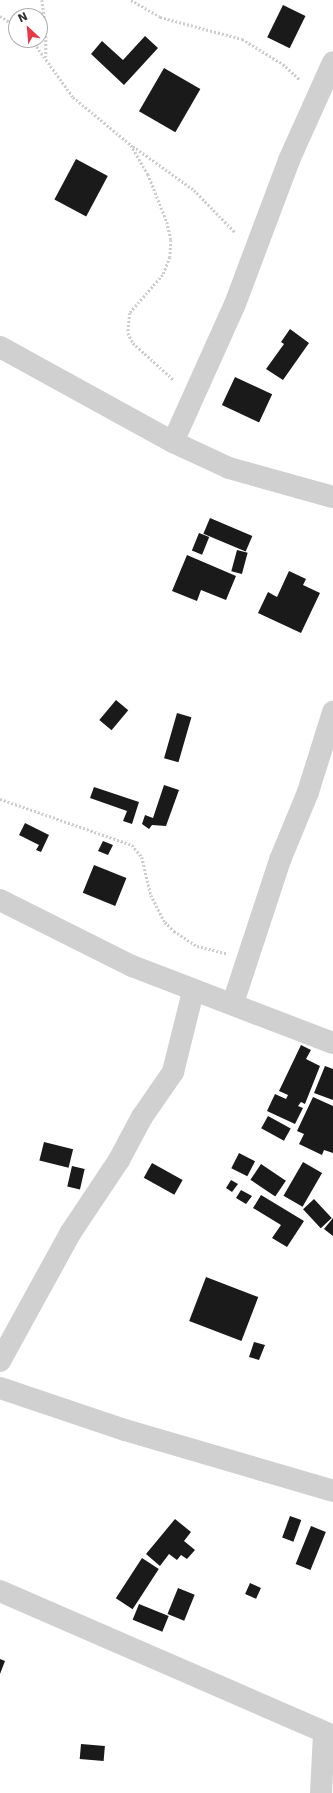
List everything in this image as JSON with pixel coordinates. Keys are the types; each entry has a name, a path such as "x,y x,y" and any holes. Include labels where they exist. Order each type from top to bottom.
{"street":[{"path":"172,442 193,398 255,252 317,97 333,62"},
{"path":"0,347 172,442 229,468 333,498"},
{"path":"233,1003 280,860 308,792 333,712"},
{"path":"0,900 132,966 193,992 233,1003 333,1043"},
{"path":"0,1361 71,1232 119,1160 142,1117 173,1072 193,992"},
{"path":"0,1388 125,1430 333,1492"},
{"path":"0,1591 329,1735 321,1793"}],"path":[{"path":"42,0 46,28 46,57"},
{"path":"131,0 160,17 242,39 284,64 317,97"},
{"path":"39,48 73,97 131,145 194,190 255,252"},
{"path":"131,145 148,174 167,222 171,240 170,257 163,275 130,312 128,334 133,343 193,398"},
{"path":"0,799 132,845 142,857 157,909 174,931 197,946 248,958"}],"building":[{"path":"283,5 305,16 290,48 267,37"},
{"path":"145,36 158,48 124,85 91,54 102,41 123,60"},
{"path":"164,68 200,89 175,132 139,111"},
{"path":"76,159 108,176 86,217 54,200"},
{"path":"290,329 309,343 283,380 266,369 284,344 281,342"},
{"path":"235,377 272,394 259,422 222,405"},
{"path":"210,518 252,536 246,552 203,534"},
{"path":"199,533 209,537 202,555 192,551"},
{"path":"237,550 248,553 242,574 231,571"},
{"path":"187,555 236,576 226,600 201,590 197,601 172,591"},
{"path":"289,571 306,579 303,585 320,593 301,633 258,613 268,592 277,597"},
{"path":"116,700 128,710 112,730 99,720"},
{"path":"177,713 191,717 178,762 164,758"},
{"path":"164,785 179,790 166,826 152,825 149,829 142,824 145,815 153,818"},
{"path":"94,787 139,802 132,824 123,821 127,811 90,798"},
{"path":"25,823 49,835 41,852 36,850 39,845 19,835"},
{"path":"103,841 113,845 108,855 98,851"},
{"path":"94,865 126,878 115,906 83,893"},
{"path":"301,1045 311,1050 306,1059 320,1066 305,1104 301,1102 298,1106 303,1108 295,1124 267,1111 275,1094 286,1099 288,1095 279,1091"},
{"path":"325,1066 333,1069 333,1100 314,1093"},
{"path":"313,1097 333,1106 333,1153 324,1150 322,1155 299,1144 304,1134 297,1131"},
{"path":"268,1116 291,1129 284,1141 261,1128"},
{"path":"44,1142 73,1149 69,1168 39,1160"},
{"path":"239,1153 255,1161 247,1176 231,1168"},
{"path":"303,1162 322,1173 303,1207 284,1196"},
{"path":"152,1163 183,1180 174,1195 144,1178"},
{"path":"261,1164 286,1181 275,1197 250,1180"},
{"path":"72,1166 85,1169 80,1189 67,1186"},
{"path":"231,1180 238,1184 232,1192 226,1188"},
{"path":"241,1190 252,1196 246,1204 236,1198"},
{"path":"261,1195 304,1221 287,1247 272,1238 281,1225 253,1208"},
{"path":"314,1199 332,1218 321,1228 303,1209"},
{"path":"333,1218 333,1236 324,1229"},
{"path":"206,1277 258,1297 241,1341 189,1321"},
{"path":"254,1342 265,1345 259,1360 249,1357"},
{"path":"290,1516 301,1520 293,1542 282,1538"},
{"path":"175,1519 191,1532 184,1541 195,1550 187,1559 181,1555 177,1560 169,1554 160,1566 146,1554"},
{"path":"311,1526 326,1532 310,1570 296,1564"},
{"path":"142,1558 159,1569 133,1609 116,1598"},
{"path":"250,1583 261,1588 256,1599 245,1594"},
{"path":"178,1588 195,1595 184,1621 168,1614"},
{"path":"139,1604 169,1616 162,1632 133,1620"},
{"path":"0,1659 5,1661 0,1674"},
{"path":"81,1744 105,1746 104,1761 80,1759"}]}
